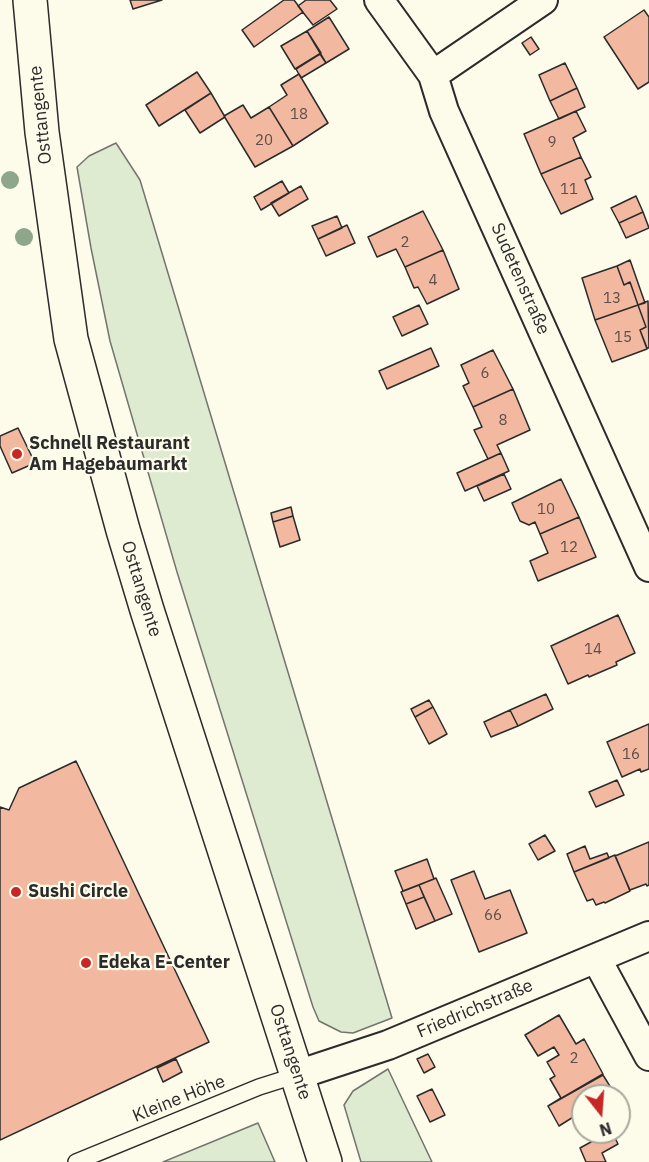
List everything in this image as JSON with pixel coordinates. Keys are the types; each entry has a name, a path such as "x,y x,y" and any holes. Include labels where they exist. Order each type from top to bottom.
{"street":[{"name":"Osttangente","path":"30,0 42,132 71,339 147,610 325,1162"},
{"name":"Sudetenstraße","path":"379,0 433,75 449,122 649,567"},
{"path":"433,75 543,0"},
{"name":"Friedrichstraße","path":"297,1074 388,1045 649,936"},
{"path":"596,958 649,1056"}],"lane":[{"name":"Kleine Höhe","path":"76,1162 259,1087 297,1074"}],"green space":[{"path":"116,143 140,180 392,1018 353,1033 341,1032 319,1021 313,1007 177,572 110,341 77,167 89,156"},
{"path":"388,1069 432,1162 361,1162 344,1105 353,1091"},
{"path":"258,1123 275,1162 163,1162"}],"building":[{"path":"130,0 162,0 133,9"},
{"path":"284,0 294,0 303,12 254,47 242,30"},
{"path":"306,0 330,0 337,9 313,25 298,6"},
{"path":"644,10 649,17 649,82 638,89 604,37"},
{"path":"329,17 349,49 326,63 307,31"},
{"path":"307,31 321,53 295,69 281,46"},
{"path":"531,37 539,49 530,55 522,43"},
{"path":"320,54 326,63 301,78 296,69"},
{"path":"565,63 577,88 550,101 539,75"},
{"path":"197,72 211,93 159,126 146,105"},
{"path":"299,74 328,123 293,146 269,107 287,95 281,85"},
{"path":"577,88 585,107 559,119 550,101"},
{"path":"211,93 225,117 200,133 185,110"},
{"path":"243,105 251,118 269,107 293,146 255,167 224,116"},
{"path":"576,111 586,131 573,138 581,157 541,174 524,134"},
{"path":"581,157 591,177 585,180 593,199 561,214 541,174"},
{"path":"282,181 289,193 261,210 254,197"},
{"path":"301,186 308,199 279,216 271,203"},
{"path":"636,196 643,212 619,223 611,208"},
{"path":"423,211 443,250 405,267 396,249 377,257 368,237"},
{"path":"643,212 649,228 626,238 619,223"},
{"path":"337,216 342,228 318,239 312,226"},
{"path":"347,225 355,243 326,256 318,239"},
{"path":"443,250 459,289 427,304 418,287 414,288 405,267"},
{"path":"630,260 645,303 638,305 630,282 624,285 617,266"},
{"path":"617,266 624,285 630,282 638,305 595,320 582,278"},
{"path":"648,301 649,348 647,348 640,330 646,327 638,305"},
{"path":"419,305 428,324 402,336 393,317"},
{"path":"638,305 646,327 640,330 647,349 612,362 595,320"},
{"path":"431,348 439,366 387,389 379,371"},
{"path":"493,350 513,389 473,407 463,386 469,383 461,365"},
{"path":"513,389 530,430 497,445 501,453 488,459 474,430 482,427 473,407"},
{"name":"Schnell Restaurant Am Hagebaumarkt","path":"18,428 35,463 12,473 0,446 0,436"},
{"path":"501,453 509,471 465,491 457,473"},
{"path":"504,474 511,489 484,501 477,486"},
{"path":"561,479 579,517 540,534 535,522 529,525 520,521 512,503"},
{"path":"291,507 293,516 273,522 271,513"},
{"path":"293,516 300,540 280,547 273,522"},
{"path":"579,517 596,557 538,581 530,561 548,553 540,534"},
{"path":"618,615 635,653 616,662 617,665 568,684 551,646"},
{"path":"546,694 553,709 518,726 510,710"},
{"path":"429,700 433,707 415,717 411,709"},
{"path":"433,707 447,734 429,744 415,717"},
{"path":"510,710 518,726 491,737 484,722"},
{"path":"649,724 649,769 641,772 640,769 622,777 607,742"},
{"name":"Edeka E-Center","path":"76,761 209,1042 0,1140 0,807 9,810 19,788"},
{"path":"617,780 624,795 596,807 589,792"},
{"path":"545,835 555,851 538,860 529,844"},
{"path":"649,842 649,885 630,890 615,856"},
{"path":"585,846 590,859 607,853 609,858 574,872 567,854"},
{"path":"615,855 630,891 605,903 596,905 593,899 587,901 574,872"},
{"path":"427,859 434,879 403,891 395,871"},
{"path":"474,871 485,899 510,890 527,933 479,952 451,880"},
{"path":"436,878 452,914 435,921 419,885"},
{"path":"419,885 424,897 406,904 401,892"},
{"path":"424,897 435,921 416,929 406,904"},
{"path":"559,1015 576,1044 584,1039 603,1074 586,1084 571,1084 571,1093 548,1106 561,1098 550,1079 555,1076 547,1062 559,1055 554,1047 538,1056 525,1035"},
{"path":"428,1054 435,1067 424,1073 417,1059"},
{"path":"176,1059 182,1072 163,1082 157,1068"},
{"path":"603,1075 609,1084 587,1084"},
{"path":"432,1089 445,1115 430,1122 417,1096"},
{"path":"571,1093 571,1118 559,1126 548,1106"},
{"path":"587,1144 618,1144 602,1153 606,1162 586,1162 580,1148"}],"place":[{"name":"Schnell Restaurant Am Hagebaumarkt","path":"17,454"},
{"name":"Sushi Circle","path":"16,892"},
{"name":"Edeka E-Center","path":"86,963"}]}
